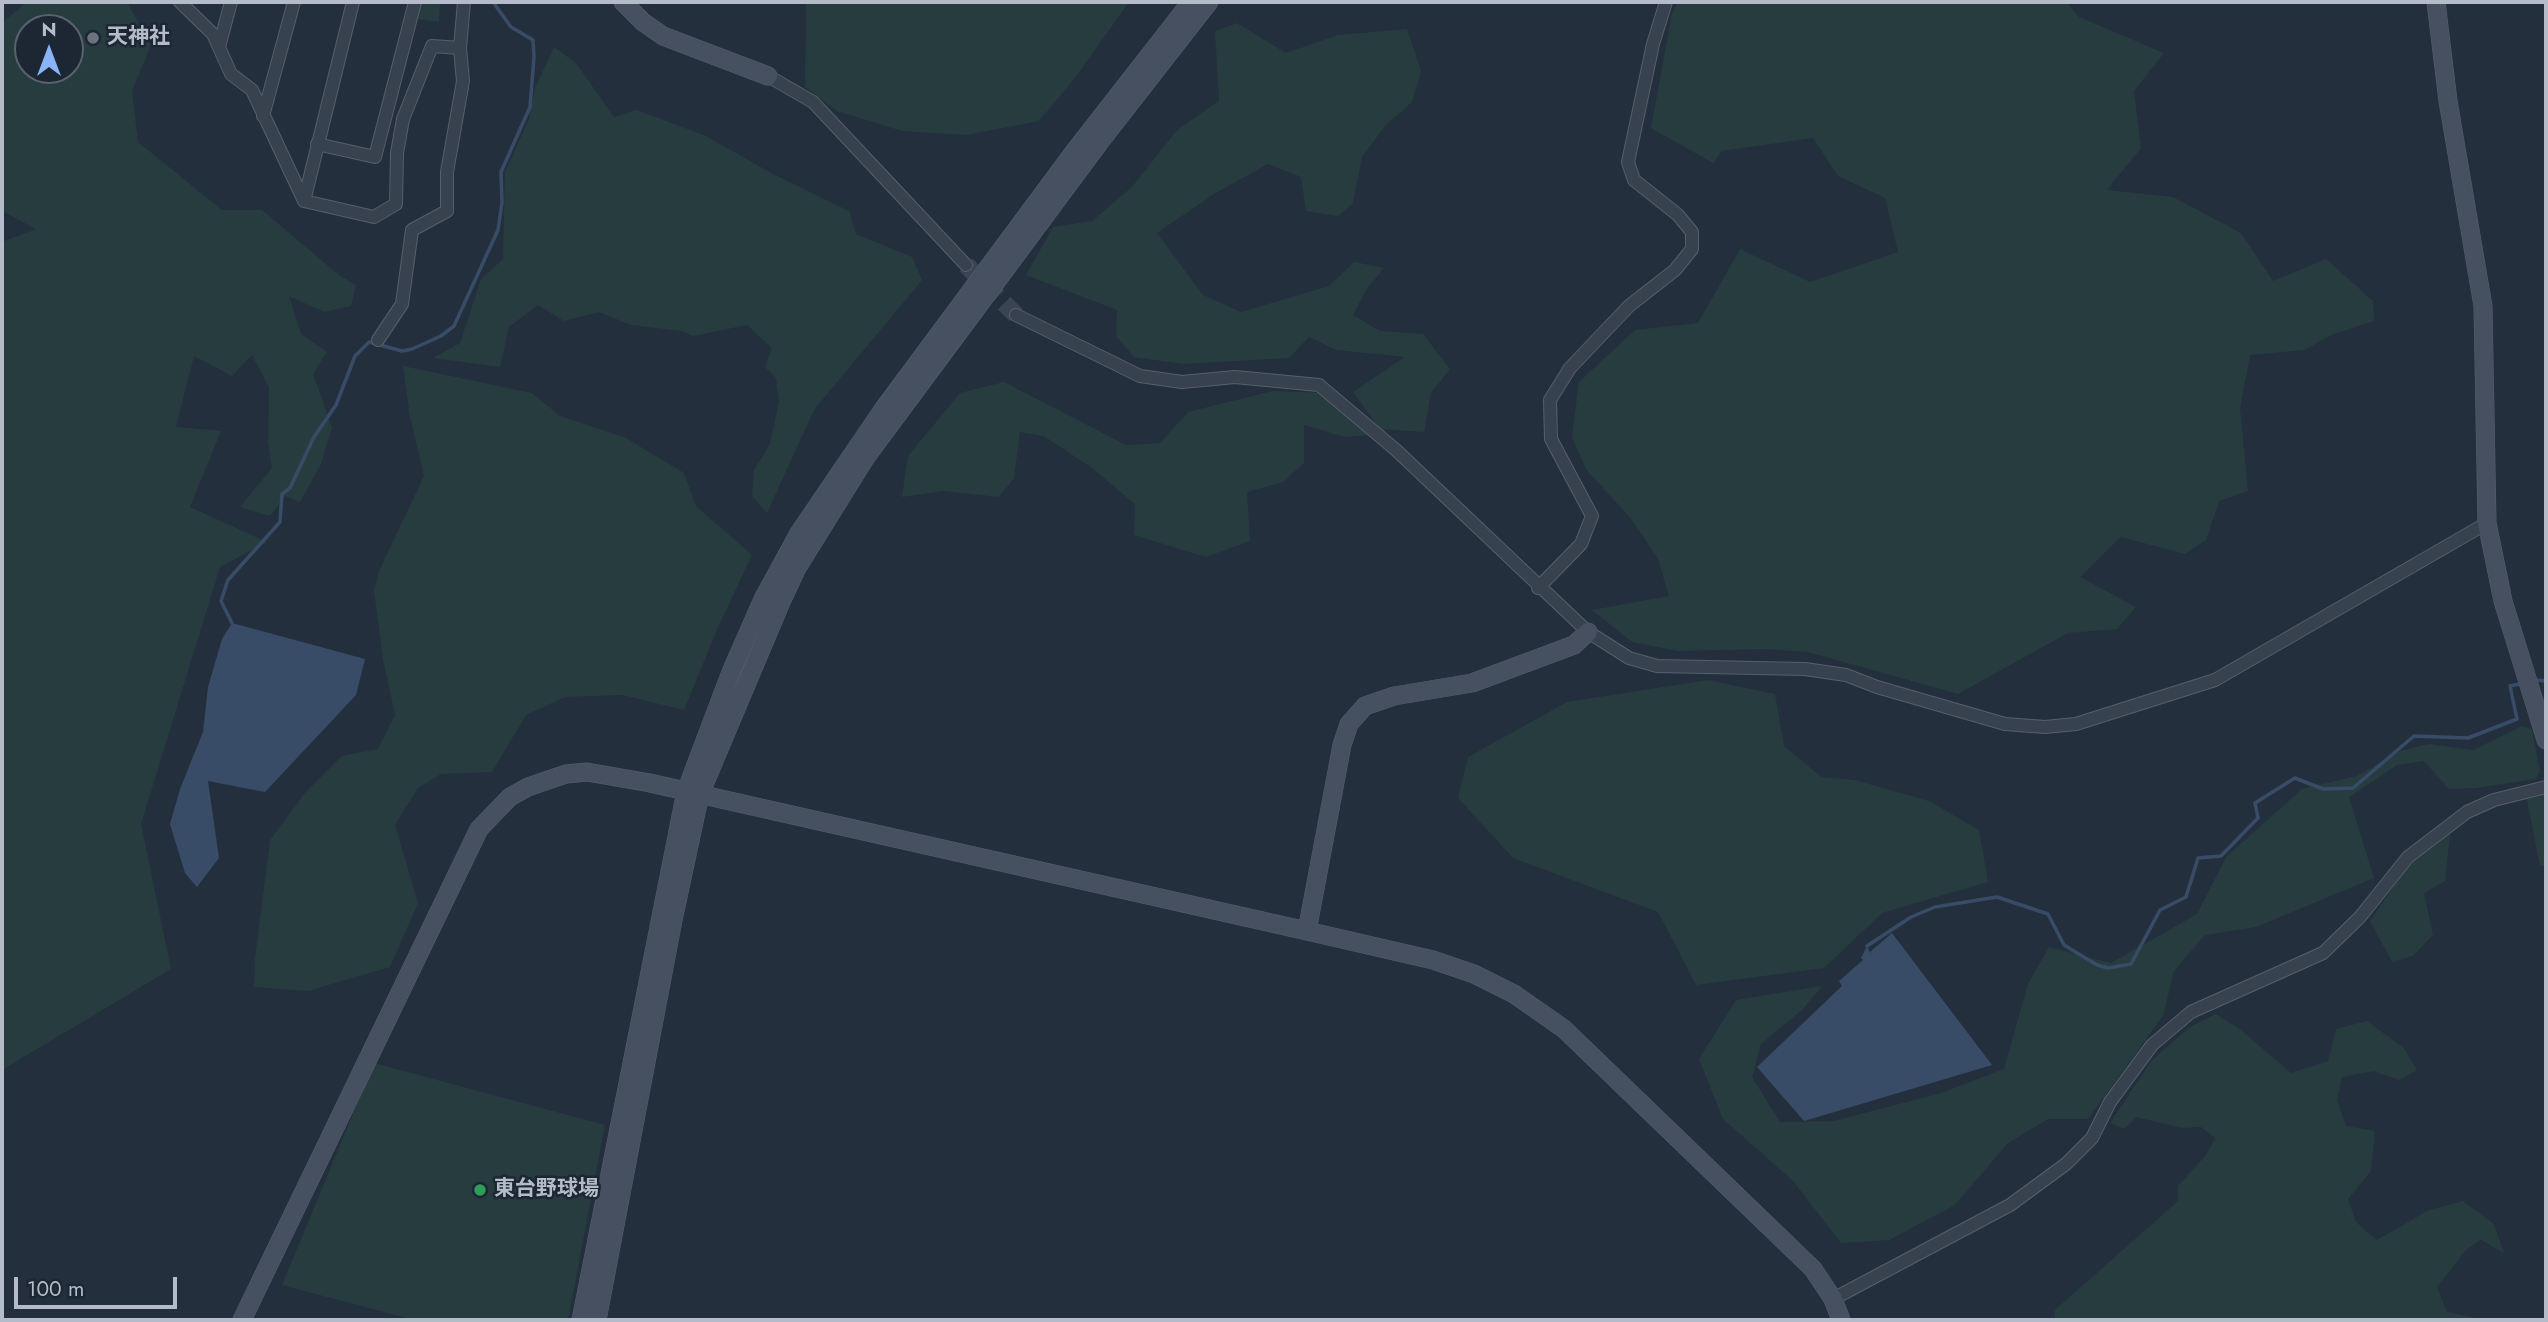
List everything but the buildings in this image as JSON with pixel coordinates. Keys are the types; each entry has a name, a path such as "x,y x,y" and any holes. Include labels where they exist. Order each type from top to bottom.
{"street":[{"path":"180,2 213,34 231,74 253,90 263,117 304,201"},
{"path":"219,47 231,2"},
{"path":"263,117 294,2"},
{"path":"304,201 353,2"},
{"path":"317,144 375,157 415,2"},
{"path":"377,340 402,304 412,230 447,211 447,172 463,81 460,48 464,2"},
{"path":"623,2 643,22 663,36 768,76 813,102 966,265"},
{"path":"581,1320 693,793 741,648 763,599 799,533 960,304 1191,2"},
{"path":"597,1320 673,920 693,793 797,568 866,457 1209,2"},
{"path":"1538,588 1581,544 1591,516 1551,439 1550,400 1570,368 1629,306 1675,270 1692,249 1692,232 1678,215 1634,180 1628,162 1653,44 1666,2"},
{"path":"2436,2 2448,101 2483,306 2487,523 2503,601 2546,740"},
{"path":"304,201 374,217 392,208 396,204 399,133 432,46 460,48"},
{"path":"1016,315 1140,376 1182,382 1235,377 1319,386 1396,450 1538,588 1588,632 1629,658 1657,666 1805,669 1846,675 1877,687 2005,724 2045,727 2076,724 2215,680 2487,523"},
{"path":"1307,931 1342,745 1349,724 1365,706 1394,696 1472,683 1574,645 1588,632"},
{"path":"242,1320 465,855 492,813 528,787 566,774 607,774 1433,960 1474,974 1541,1011 1564,1029 1795,1250 1813,1269 1833,1299 1841,1320"},
{"path":"1833,1299 2010,1205 2066,1164 2092,1138 2110,1102 2152,1045 2191,1012 2323,953 2360,917 2408,857 2466,812 2494,800 2546,786"}],"green space":[{"path":"27,2 127,2 151,45 132,91 138,142 222,210 262,210 339,275 356,285 351,306 324,312 289,296 301,334 327,352 313,374 332,427 321,464 300,502 285,496 270,516 240,507 272,468 268,442 269,388 252,355 232,376 194,356 176,427 221,431 190,507 267,542 220,567 141,824 171,969 2,1070 2,242 36,229 2,211 2,23"},
{"path":"421,2 440,2 439,22 417,19"},
{"path":"806,2 1129,2 1075,78 1039,121 966,135 902,131 837,111 805,87"},
{"path":"1678,2 2067,2 2079,17 2164,53 2134,91 2141,148 2107,190 2173,197 2241,233 2273,281 2326,259 2373,301 2374,321 2334,334 2304,350 2250,355 2240,408 2248,491 2219,501 2206,540 2185,554 2121,537 2080,577 2136,607 2117,629 2068,633 1958,694 1808,652 1766,649 1678,651 1632,642 1592,610 1669,596 1658,559 1632,520 1586,469 1572,437 1579,382 1635,330 1698,323 1740,249 1810,282 1898,252 1885,198 1838,176 1813,138 1722,151 1713,163 1651,128 1672,13"},
{"path":"1237,23 1286,53 1338,35 1407,29 1421,71 1412,102 1385,126 1362,157 1353,203 1338,216 1306,211 1301,177 1268,164 1214,194 1157,233 1203,295 1241,312 1329,286 1354,262 1384,268 1366,290 1353,315 1380,331 1423,334 1450,369 1431,393 1424,432 1380,429 1353,392 1405,357 1336,350 1309,337 1289,358 1183,364 1134,357 1116,336 1117,310 1026,275 1053,227 1092,221 1132,187 1177,130 1219,101 1215,31"},
{"path":"554,47 576,63 614,117 637,110 706,136 773,174 849,211 856,234 912,257 922,280 814,410 767,513 752,496 754,470 770,444 779,401 776,378 765,367 772,348 747,325 693,336 681,331 631,325 599,312 564,321 538,305 509,327 500,367 433,358 460,343 481,279 503,259 505,172 529,119 535,88"},
{"path":"403,366 532,393 560,416 624,437 684,473 696,506 752,555 684,710 622,695 565,697 526,715 492,772 441,774 418,788 395,825 418,903 390,967 308,991 254,987 270,840 305,793 342,756 378,749 395,715 383,659 374,590 379,571 424,476 410,417"},
{"path":"1004,382 1126,445 1160,443 1188,412 1273,391 1326,393 1374,435 1345,437 1304,425 1304,463 1283,482 1247,492 1250,541 1206,557 1134,535 1135,504 1092,468 1044,436 1020,432 1014,478 999,497 943,491 902,497 908,456 960,393"},
{"path":"1708,680 1775,694 1784,746 1821,777 1855,780 1929,801 1979,830 1988,882 1882,913 1824,968 1696,985 1658,912 1513,858 1458,798 1468,757 1567,702"},
{"path":"2522,726 2532,730 2540,771 2536,779 2449,789 2424,761 2397,765 2349,797 2374,878 2256,927 2205,935 2174,971 2163,1016 2088,1119 2048,1119 2008,1143 1955,1205 1889,1240 1841,1243 1793,1181 1723,1119 1699,1059 1736,1000 1822,986 1803,1009 1761,1044 1752,1077 1780,1122 1834,1121 1941,1093 2004,1069 2028,984 2049,947 2111,963 2197,914 2226,857 2302,789 2357,776 2400,751 2429,744 2473,750"},
{"path":"2546,790 2546,865 2540,866 2526,795"},
{"path":"2450,834 2445,881 2424,893 2433,935 2413,956 2392,962 2370,921 2404,871 2431,843"},
{"path":"2216,1014 2241,1030 2291,1073 2328,1061 2336,1029 2367,1021 2404,1048 2417,1070 2399,1080 2374,1071 2342,1077 2337,1100 2346,1126 2375,1131 2371,1171 2348,1199 2356,1222 2377,1240 2427,1211 2463,1201 2494,1224 2504,1253 2481,1240 2466,1250 2437,1287 2447,1312 2485,1320 2055,1320 2055,1310 2178,1201 2178,1186 2206,1155 2215,1138 2201,1127 2182,1128 2136,1117 2124,1129 2110,1123 2152,1060 2190,1027"},
{"path":"374,1063 605,1125 568,1320 414,1320 282,1285"}],"water":[{"path":"232,623 365,659 356,695 265,792 208,781 219,858 197,887 185,873 170,824 180,789 203,732 208,687 222,639"},
{"path":"1892,933 1992,1065 1804,1121 1757,1067 1842,986 1839,981 1863,960 1861,958 1867,946 1873,959 1870,952"}],"waterway":[{"path":"232,623 221,601 228,580 280,522 282,494 290,488 314,437 336,405 355,356 369,342 402,351 412,349 441,336 454,326 498,230 502,203 501,172 530,107 534,57 533,40 511,27 493,2"},
{"path":"2535,680 2546,681"},
{"path":"1867,946 1911,917 1935,907 1997,897 2048,914 2064,945 2097,965 2108,968 2131,964 2160,910 2186,897 2198,858 2221,856 2258,818 2255,803 2295,778 2323,789 2353,788 2414,736 2468,738 2517,719 2510,686 2524,683"}],"tunnel":[{"path":"966,265 1016,315"}],"place":[{"name":"天神社","path":"93,38"},
{"name":"東台野球場","path":"480,1190"}]}
